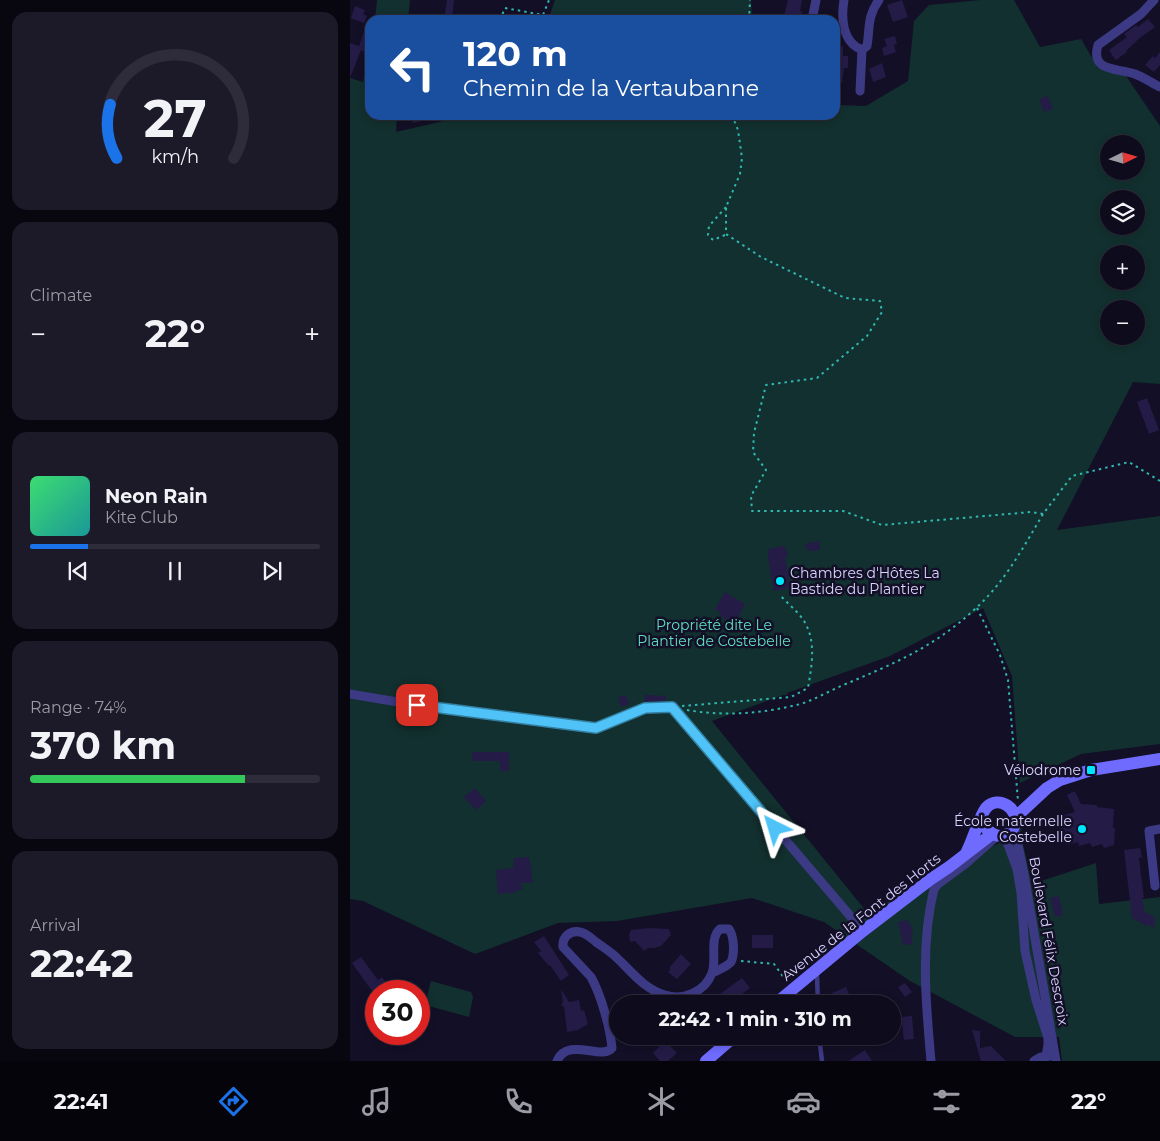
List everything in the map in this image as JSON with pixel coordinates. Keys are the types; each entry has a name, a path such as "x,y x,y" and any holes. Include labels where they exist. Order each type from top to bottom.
{"main road":[{"path":"1037,796 1013,805 999,802 990,805 986,808 982,817 984,827 997,835 1007,833 1019,814 1037,796 1054,784 1079,774 1160,758"},
{"path":"1013,805 1015,814 1014,824"},
{"name":"Avenue de la Font des Horts","path":"966,854 982,817"},
{"name":"Avenue de la Font des Horts","path":"785,995 863,931 966,854 997,835"},
{"path":"711,1059 726,1045"}],"street":[{"path":"813,15 816,0"},
{"path":"844,0 842,13 846,33 855,47 862,50"},
{"path":"860,91 862,50 867,46 869,18 879,0"},
{"path":"1154,0 1141,14 1098,45 1096,52 1097,60 1103,66 1135,74 1160,87"},
{"path":"350,694 434,708 596,728 645,708 672,707 863,931"},
{"name":"Boulevard Félix Descroix","path":"1014,824 1056,1060"},
{"path":"1155,886 1149,831 1160,829"},
{"path":"931,1061 925,986 925,957 934,889 997,835"},
{"name":"Boulevard Félix Descroix","path":"997,835 1007,842 1017,869 1021,893 1025,951 1036,1000 1048,1038 1045,1059"},
{"path":"557,1061 561,1055 569,1052 593,1059 603,1057 608,1055 612,1048 602,1005 594,983 563,947 563,940 568,934 577,931 586,934 616,957 652,991 668,996 683,997 698,991 705,984 712,973 717,931 722,928 729,929 733,936 730,964 712,973"},
{"path":"1034,1061 1052,1057 1056,1060"}],"lane":[{"path":"814,972 817,976 818,995"},
{"path":"820,1045 822,1061"}],"path":[{"path":"502,15 505,8 543,15 548,0"},
{"path":"749,15 750,0"},
{"path":"726,234 713,240 708,235 709,226 726,207 740,174 742,158 738,130 734,120"},
{"path":"726,207 726,234"},
{"path":"726,234 761,257 845,298 880,301 882,312 867,336 817,378 766,386 754,433 754,452 766,470 751,496 752,511 842,511 882,525 1031,512 1043,514"},
{"path":"672,707 705,713 761,712 794,706 909,657 947,634 977,608 1012,568 1043,514 1072,476 1129,462 1160,481"},
{"path":"672,707 791,697 808,688 812,665 812,641 803,619 780,595"},
{"path":"977,608 1000,655 1008,680 1013,805"},
{"path":"731,960 774,964 792,989"}],"green space":[{"path":"377,0 410,0 408,15 376,15"},
{"path":"555,0 751,0 752,15 550,15"},
{"name":"Propriété dite Le Plantier de Costebelle","path":"980,0 1014,0 1040,47 1081,39 1098,68 1124,73 1160,126 1160,384 1133,382 1057,530 1160,516 1160,744 1081,754 1020,783 1012,676 983,608 890,656 712,721 866,911 1003,841 1022,826 1021,835 1032,884 1096,863 1099,904 1160,897 1160,1061 1062,1061 1059,1037 1015,1037 910,981 824,922 752,898 617,921 558,923 475,954 363,901 350,899 350,78 363,82 365,71 365,120 397,120 396,132 448,120 840,120 840,105 866,106 908,81 914,21 929,5"},
{"path":"431,981 471,992 473,997 469,1017 430,1006"}],"building":[{"path":"447,0 454,0 452,15 445,15"},
{"path":"788,0 802,0 801,15 784,15"},
{"path":"902,0 908,17 893,22 887,5"},
{"path":"355,6 365,10 363,14 365,15 364,23 351,18"},
{"path":"1148,19 1155,27 1116,60 1109,50 1127,37 1124,34"},
{"path":"365,29 365,50 364,52 361,50 350,78 350,43 359,46"},
{"path":"895,36 897,44 894,45 896,52 884,56 882,48 887,46 884,39"},
{"path":"840,46 843,46 843,56 848,56 848,68 844,68 842,83 840,83"},
{"path":"1160,52 1160,65 1154,72 1145,65 1153,56 1155,58"},
{"path":"882,63 886,77 873,82 869,69"},
{"path":"1048,96 1053,109 1044,112 1039,99"},
{"path":"412,120 426,120 413,123"},
{"path":"1147,398 1159,430 1149,434 1137,402"},
{"path":"819,541 820,550 808,551 805,544"},
{"path":"784,546 789,556 785,557 790,588 774,591 768,557 769,549"},
{"path":"725,592 745,604 736,621 731,618 729,621 719,615 720,612 715,609"},
{"path":"625,695 630,704 621,707 618,697"},
{"path":"645,695 666,696 666,701 644,702"},
{"path":"472,752 509,752 509,771 500,771 500,761 472,761"},
{"path":"475,788 486,801 476,810 464,797"},
{"path":"1075,791 1081,804 1114,809 1114,845 1104,848 1102,844 1092,847 1090,843 1079,846 1078,842 1068,845 1065,835 1061,836 1056,817 1075,812 1067,795"},
{"path":"1140,848 1142,857 1139,858 1144,911 1155,918 1154,928 1132,919 1124,850"},
{"path":"529,857 533,883 521,883 522,890 517,890 517,892 498,894 496,870 513,868 514,858"},
{"path":"1059,896 1063,915 1055,917 1050,898"},
{"path":"908,920 909,925 911,924 913,944 903,945 898,922"},
{"path":"649,928 669,929 671,935 661,946 648,948 644,951 635,941 630,942 629,935 631,930"},
{"path":"752,935 773,935 773,948 752,948"},
{"path":"544,936 569,975 561,981 550,965 538,953 541,951 534,942"},
{"path":"681,954 691,964 677,979 668,972 671,969 669,968"},
{"path":"361,957 378,980 365,981 352,963"},
{"path":"742,978 750,988 741,995 718,995"},
{"path":"905,983 912,992 905,997 898,987"},
{"path":"846,987 849,995 833,995 832,993"},
{"path":"561,989 569,1002 579,1000 581,1011 584,1010 588,1024 578,1030 567,1032 564,1007 561,1005 563,1002"},
{"path":"912,1016 914,1039 904,1040 901,1017"},
{"path":"972,1030 980,1031 980,1048 991,1046 1006,1061 981,1061"},
{"path":"661,1045 669,1045 677,1053 668,1061 660,1061 653,1053"},
{"path":"865,1050 872,1061 848,1061"}],"place":[{"name":"Chambres d'Hôtes La Bastide du Plantier","path":"780,581"},
{"name":"Vélodrome","path":"1091,770"},
{"name":"École maternelle Costebelle","path":"1082,829"}],"route":[{"path":"417,705 596,728 645,708 672,707 775,828"}]}
